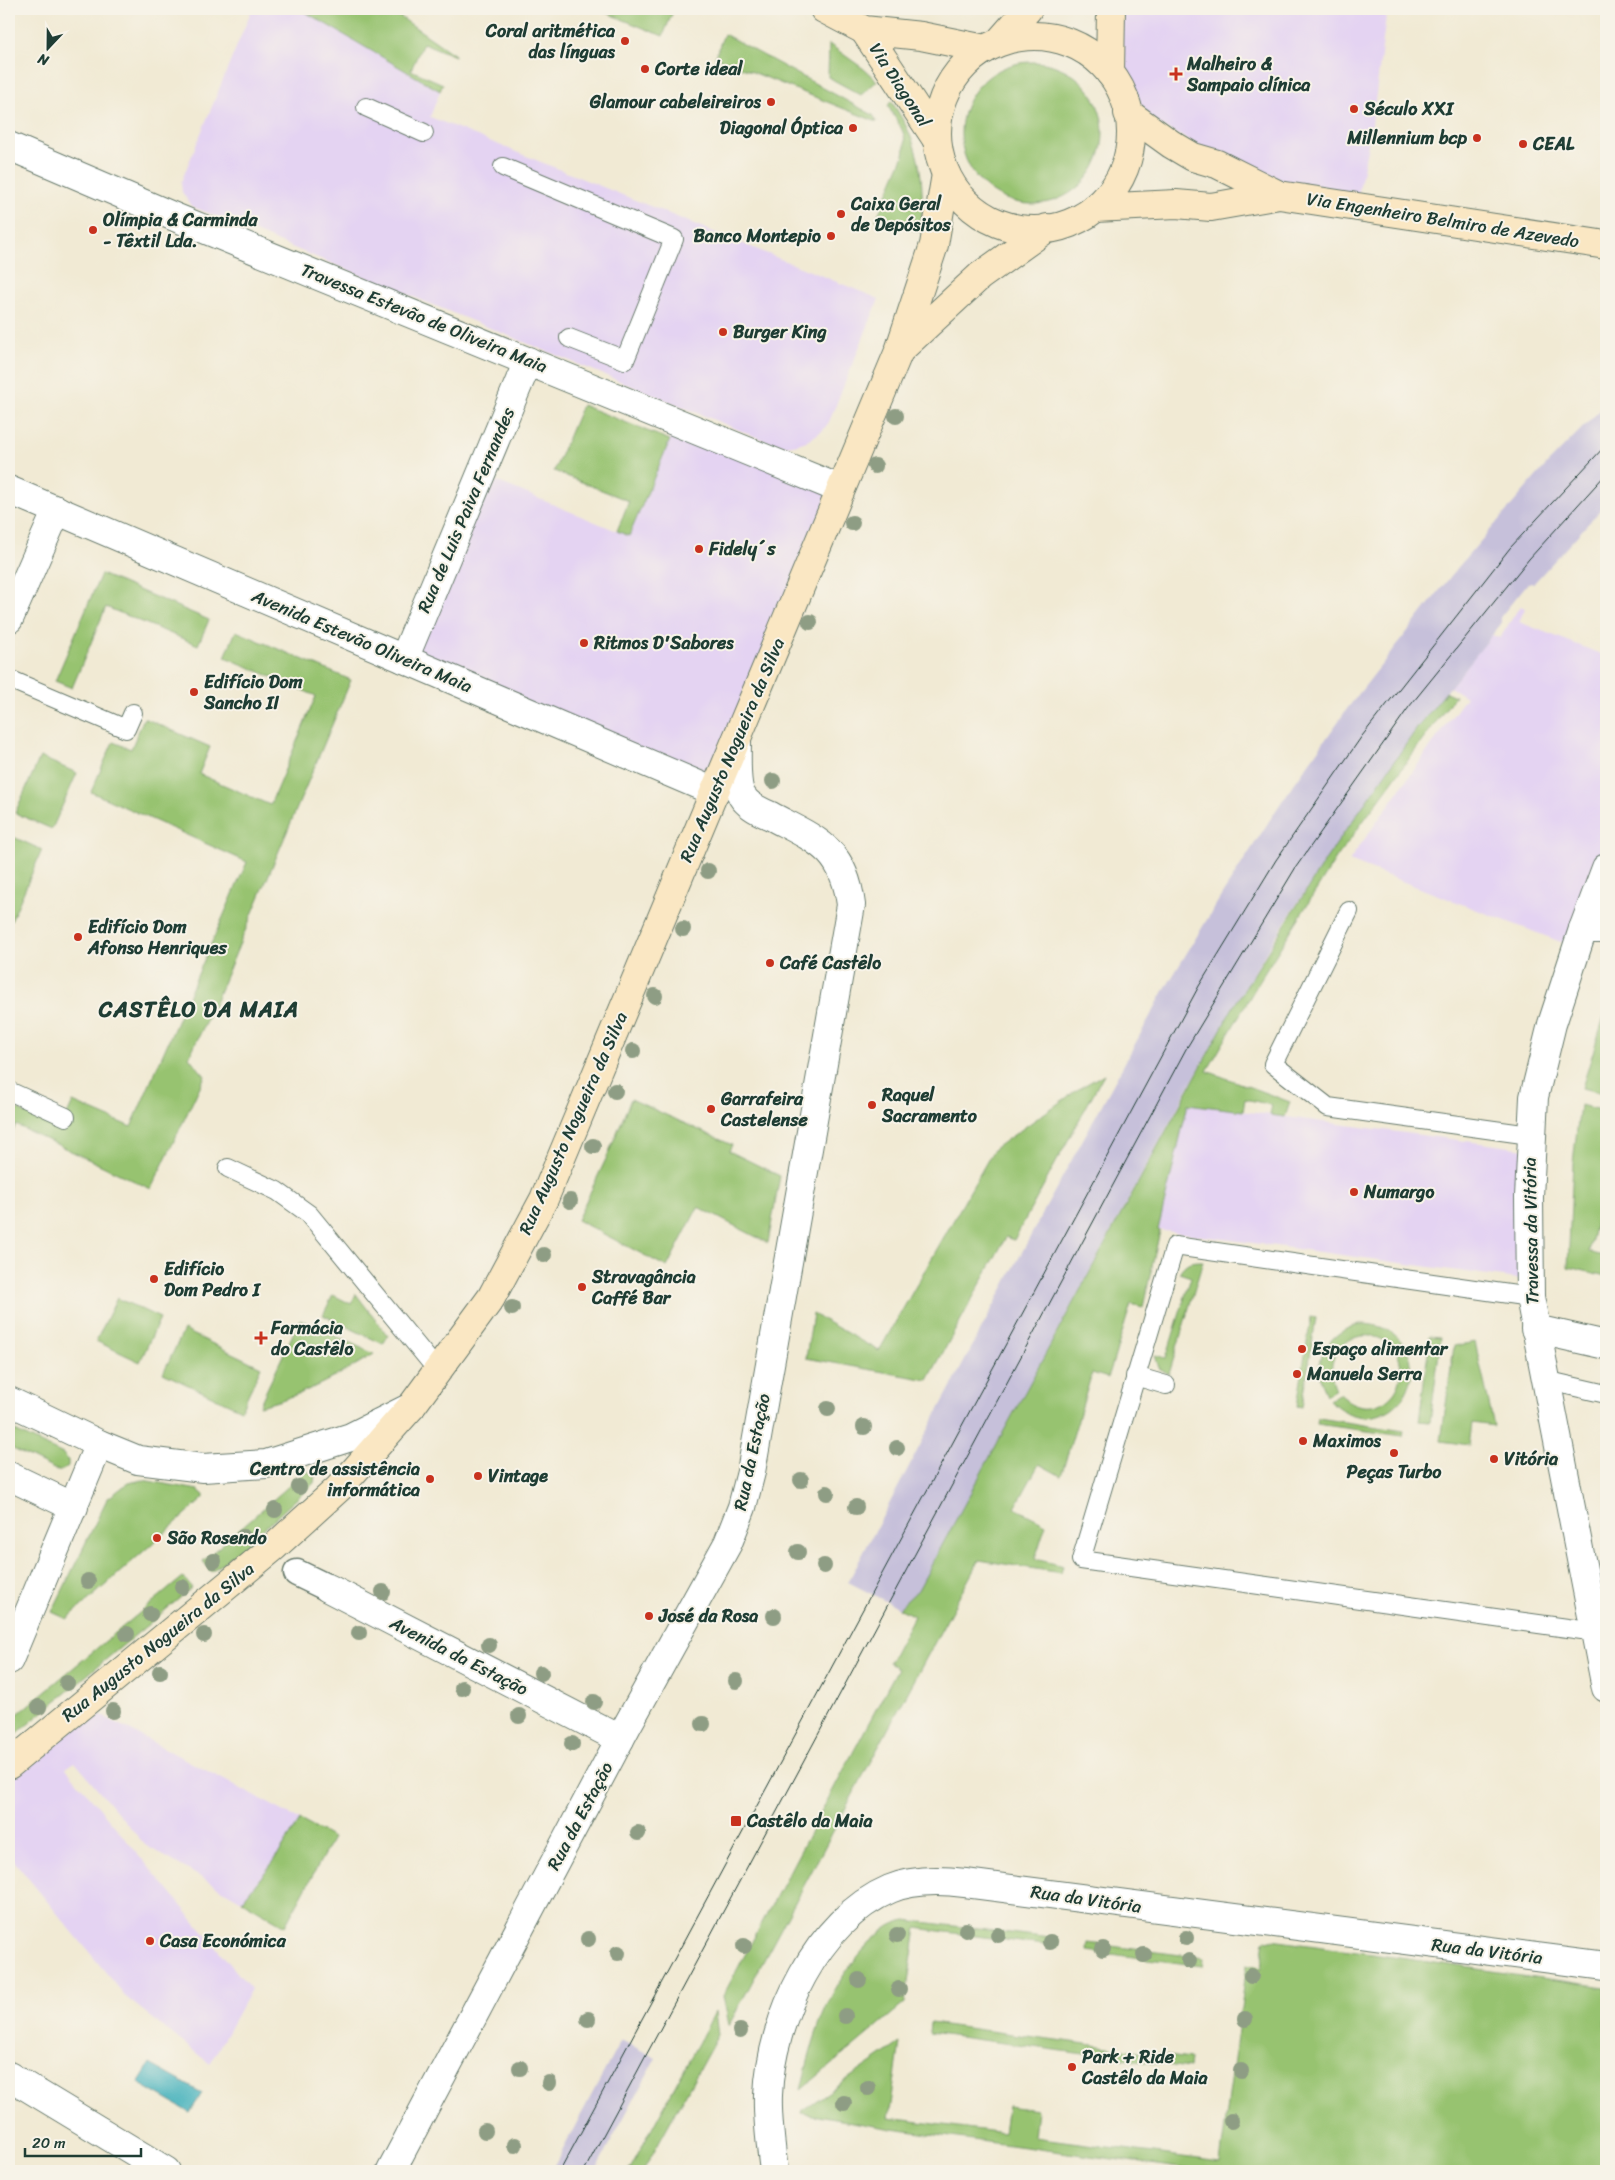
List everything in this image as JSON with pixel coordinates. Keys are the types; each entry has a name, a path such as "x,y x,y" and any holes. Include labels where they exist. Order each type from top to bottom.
{"main road":[{"name":"Via Diagonal","path":"824,9 864,30 992,46"},
{"path":"992,46 1028,9"},
{"path":"1110,73 1111,9"},
{"name":"Via Diagonal","path":"864,30 937,140"},
{"path":"1039,36 1060,39 1078,47 1096,58 1110,73 1125,99 1131,131 1125,165 1108,196 1095,208 1064,225 1047,228 1012,227 988,217 966,202 955,189 946,174 940,157 937,140 937,121 948,87 970,59 992,46 1019,37 1039,36"},
{"name":"Via Engenheiro Belmiro de Azevedo","path":"1128,113 1171,144 1193,157 1217,164 1279,195 1606,245"},
{"name":"Rua Augusto Nogueira da Silva","path":"9,1765 308,1518 339,1488 410,1407 491,1298 544,1199 899,351 934,245 946,174"},
{"name":"Via Engenheiro Belmiro de Azevedo","path":"1095,208 1176,204 1211,207 1279,195"},
{"name":"Rua Augusto Nogueira da Silva","path":"899,351 980,276 1047,228"}],"street":[{"name":"Travessa Estevão de Oliveira Maia","path":"9,146 177,218 840,489"},
{"name":"Rua de Luis Paiva Fernandes","path":"404,659 528,361"},
{"name":"Avenida Estevão Oliveira Maia","path":"9,490 715,792"},
{"path":"9,620 57,510"},
{"name":"Rua da Estação","path":"391,2171 620,1739 728,1543 742,1507 754,1453 851,905 844,871 835,857 823,845 805,833 756,809 742,796 738,781 736,739"},
{"name":"Travessa da Vitória","path":"1606,868 1595,929 1552,1024 1534,1097 1530,1136 1528,1197 1530,1297 1606,1688"},
{"path":"1536,1329 1606,1345"},
{"path":"9,1401 99,1444 138,1460 203,1468 266,1464 351,1436 410,1407"},
{"path":"9,1660 99,1444"},
{"path":"9,1476 74,1507"},
{"name":"Avenida da Estação","path":"297,1573 620,1739"},
{"name":"Rua da Vitória","path":"774,2171 768,2118 770,2078 776,2045 796,1988 824,1943 843,1920 864,1903 880,1894 892,1888 908,1884 928,1881 965,1883 1606,1966"},
{"path":"9,2076 166,2171"}],"lane":[{"path":"366,107 424,133"},
{"path":"503,167 674,239 625,360 569,338"},
{"path":"9,678 126,730 132,713"},
{"path":"1349,911 1272,1064 1328,1107 1530,1136"},
{"path":"9,1091 66,1117"},
{"path":"228,1168 277,1191 309,1214 437,1370"},
{"path":"1530,1297 1175,1246 1080,1560 1596,1632"},
{"path":"1135,1376 1166,1385"},
{"path":"1545,1380 1606,1394"}],"shaded area":[{"path":"252,9 300,9 440,91 430,117 879,299 829,422 823,430 809,440 798,444 787,446 766,441 191,206 182,192 181,182"},
{"path":"1116,9 1387,9 1372,124 1357,201 1281,189 1134,111 1119,72"},
{"path":"1606,404 1606,504 1534,583 1528,583 1501,616 1501,624 1418,727 1326,859 1276,936 1232,1009 1186,1092 918,1590 899,1608 848,1582 1040,1218 1165,989 1282,801 1347,709 1454,572 1547,464"},
{"path":"676,425 835,491 712,786 410,657 489,478 629,536"},
{"path":"1520,606 1525,608 1519,622 1606,656 1606,858 1574,947 1349,861 1466,697 1450,687 1492,635 1500,638"},
{"path":"1188,1104 1525,1149 1525,1280 1158,1230"},
{"path":"88,1708 300,1820 274,1861 242,1901 145,1845 75,1762 66,1768 251,1989 210,2064 127,1998 9,1855 9,1773"},
{"path":"621,2040 656,2058 595,2171 551,2171"}],"green space":[{"path":"300,9 389,9 455,55 423,43 411,70 443,84 440,91"},
{"path":"597,9 674,9 663,36"},
{"path":"724,34 873,115 877,122 715,57"},
{"path":"829,44 864,69 877,81 861,95 828,77"},
{"path":"1032,62 1046,63 1059,67 1072,74 1082,83 1091,93 1098,106 1102,119 1102,147 1098,160 1091,173 1082,183 1072,192 1059,199 1046,203 1032,204 1018,203 1005,199 992,192 982,183 973,173 966,160 962,147 961,133 962,119 966,106 973,93 982,83 992,74 1005,67 1018,63"},
{"path":"891,101 909,132 919,163 922,195 921,232 876,220 904,155 904,134 888,106"},
{"path":"582,405 670,440 629,536 617,531 629,501 554,471"},
{"path":"101,574 209,620 198,645 106,607 72,688 55,681"},
{"path":"236,631 351,680 213,1007 189,1057 205,1076 151,1189 16,1125 9,1139 9,1105 60,1130 73,1102 131,1127 247,862 91,792 113,742 131,749 144,718 210,747 199,774 270,805 316,696 225,657"},
{"path":"1446,692 1455,696 1337,857 1260,980 1207,1071 1290,1102 1285,1117 1270,1115 1272,1105 1245,1099 1243,1111 1188,1104 1158,1230 1160,1231 1143,1307 1131,1304 1108,1378 1092,1373 1061,1476 1039,1464 1015,1508 1046,1524 1035,1559 1063,1566 1061,1573 979,1560 729,2025 723,1996 898,1668 889,1663 914,1616 899,1608 918,1590 1232,1009 1326,859 1418,727"},
{"path":"40,757 77,773 52,829 15,813"},
{"path":"9,835 42,850 9,926"},
{"path":"1606,1010 1606,1094 1582,1088"},
{"path":"1104,1074 1014,1240 1006,1237 928,1380 806,1358 813,1314 879,1351 994,1149 1080,1088"},
{"path":"631,1099 732,1145 729,1151 780,1176 768,1243 698,1207 667,1267 577,1220 606,1159"},
{"path":"1580,1105 1606,1111 1606,1181 1589,1252 1606,1257 1606,1276 1568,1267 1573,1162"},
{"path":"1203,1261 1169,1374 1159,1368 1155,1355 1166,1358 1191,1277 1179,1273 1189,1263"},
{"path":"356,1294 388,1336 383,1344 323,1315 333,1295 351,1304"},
{"path":"117,1298 160,1318 140,1362 96,1341"},
{"path":"1311,1317 1316,1318 1302,1407 1297,1406"},
{"path":"300,1319 374,1354 333,1378 290,1397 259,1406"},
{"path":"1359,1324 1382,1328 1393,1333 1402,1342 1393,1347 1381,1339 1368,1336 1356,1337 1346,1342 1338,1351 1333,1362 1332,1375 1336,1389 1326,1395 1321,1383 1320,1371 1320,1361 1324,1351 1329,1342 1337,1335"},
{"path":"184,1330 261,1367 241,1410 163,1373"},
{"path":"1430,1336 1441,1337 1430,1422 1419,1421"},
{"path":"1475,1342 1494,1426 1472,1423 1469,1445 1441,1441 1454,1346"},
{"path":"1406,1347 1412,1366 1410,1383 1403,1397 1392,1408 1378,1415 1362,1417 1345,1412 1330,1400 1340,1394 1352,1403 1364,1406 1376,1405 1386,1400 1395,1391 1400,1380 1401,1367 1397,1353"},
{"path":"1318,1418 1404,1431 1403,1436 1317,1424"},
{"path":"9,1428 63,1454 68,1460 68,1466 63,1470 56,1470 9,1447"},
{"path":"306,1471 315,1475 314,1483 249,1542 211,1572 203,1561"},
{"path":"143,1480 198,1490 204,1495 204,1498 67,1619 52,1612 107,1499 128,1483"},
{"path":"183,1577 192,1588 9,1740 9,1721"},
{"path":"300,1820 333,1838 285,1926 242,1901 274,1861"},
{"path":"906,1920 1059,1939 1058,1947 916,1928 905,2003 801,2090 817,2031 832,1994 842,1977 877,1936 890,1926"},
{"path":"1265,1939 1606,1987 1606,2171 1201,2171 892,2129 801,2113 801,2111 900,2043 889,2118 1004,2133 1008,2106 1037,2110 1034,2137 1220,2162 1247,1964 1261,1967"},
{"path":"1088,1943 1204,1958 1203,1966 1087,1951"},
{"path":"715,2012 718,2035 643,2171 629,2171"},
{"path":"930,2023 1190,2058 1189,2068 929,2033"}],"water":[{"path":"150,2064 202,2093 190,2113 138,2083"}],"tram line":[{"path":"560,2171 1199,986 1276,860 1362,736 1510,548 1606,445"},
{"path":"584,2171 1186,1049 1296,867 1409,707 1529,559 1606,474"}],"place":[{"name":"Coral aritmética das línguas","path":"625,41"},
{"name":"Corte ideal","path":"645,69"},
{"name":"Malheiro & Sampaio clínica","path":"1176,74"},
{"name":"Glamour cabeleireiros","path":"771,102"},
{"name":"Século XXI","path":"1354,109"},
{"name":"Diagonal Óptica","path":"853,128"},
{"name":"Millennium bcp","path":"1477,138"},
{"name":"CEAL","path":"1523,144"},
{"name":"Caixa Geral de Depósitos","path":"841,214"},
{"name":"Olímpia & Carminda - Têxtil Lda.","path":"93,230"},
{"name":"Banco Montepio","path":"831,236"},
{"name":"Burger King","path":"723,332"},
{"name":"Fidely´s","path":"699,549"},
{"name":"Ritmos D'Sabores","path":"584,643"},
{"name":"Edifício Dom Sancho II","path":"194,692"},
{"name":"Edifício Dom Afonso Henriques","path":"78,937"},
{"name":"Café Castêlo","path":"770,963"},
{"name":"Raquel Sacramento","path":"872,1105"},
{"name":"Garrafeira Castelense","path":"711,1109"},
{"name":"Numargo","path":"1354,1192"},
{"name":"Edifício Dom Pedro I","path":"154,1279"},
{"name":"Stravagância Caffé Bar","path":"582,1287"},
{"name":"Farmácia do Castêlo","path":"261,1338"},
{"name":"Espaço alimentar","path":"1302,1349"},
{"name":"Manuela Serra","path":"1297,1374"},
{"name":"Maximos","path":"1303,1441"},
{"name":"Peças Turbo","path":"1394,1453"},
{"name":"Vitória","path":"1494,1459"},
{"name":"Vintage","path":"478,1476"},
{"name":"Centro de assistência informática","path":"430,1479"},
{"name":"São Rosendo","path":"157,1538"},
{"name":"José da Rosa","path":"649,1616"},
{"name":"Castêlo da Maia","path":"736,1821"},
{"name":"Casa Económica","path":"150,1941"},
{"name":"Park + Ride Castêlo da Maia","path":"1072,2067"}],"district":[{"name":"CASTÊLO DA MAIA","path":"199,1009"}]}
